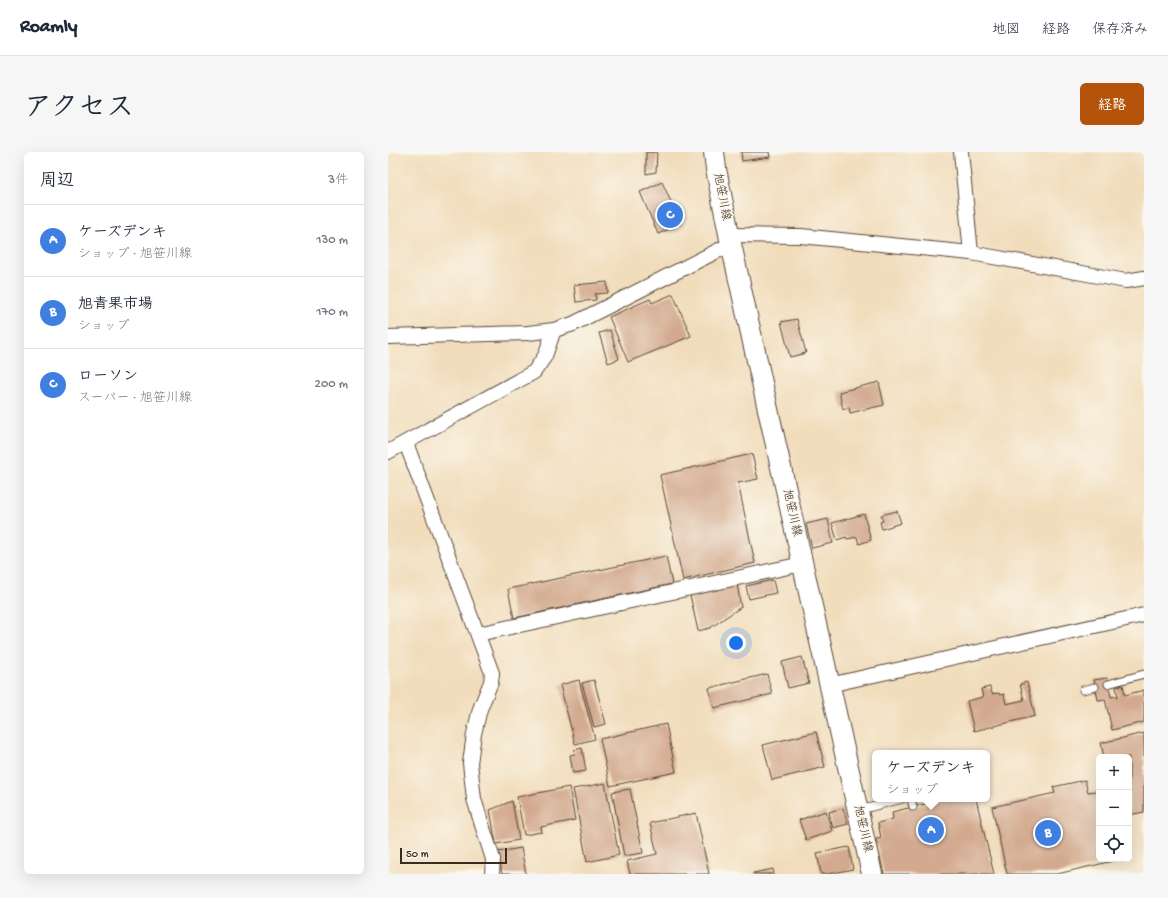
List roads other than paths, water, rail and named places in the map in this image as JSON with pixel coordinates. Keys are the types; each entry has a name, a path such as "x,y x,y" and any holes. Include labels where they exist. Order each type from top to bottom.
{"main road":[{"name":"旭笹川線","path":"714,152 730,239 872,874"}],"street":[{"path":"961,152 971,253"},
{"path":"388,337 528,333 554,330 573,324 730,239 801,236 971,253 1126,280 1144,278"},
{"path":"388,452 534,372 545,356 554,330"},
{"path":"406,443 492,673 491,682 480,709 474,734 470,763 474,799 493,859 492,874"},
{"path":"478,634 802,564"},
{"path":"829,685 1144,614"}],"lane":[{"path":"1108,684 1144,674"},
{"path":"1083,690 1095,687"},
{"path":"858,811 891,802"},
{"path":"912,802 913,807"}],"place":[{"name":"ローソン","path":"670,215"},
{"name":"ケーズデンキ","path":"931,830"},
{"name":"旭青果市場","path":"1048,833"}]}
